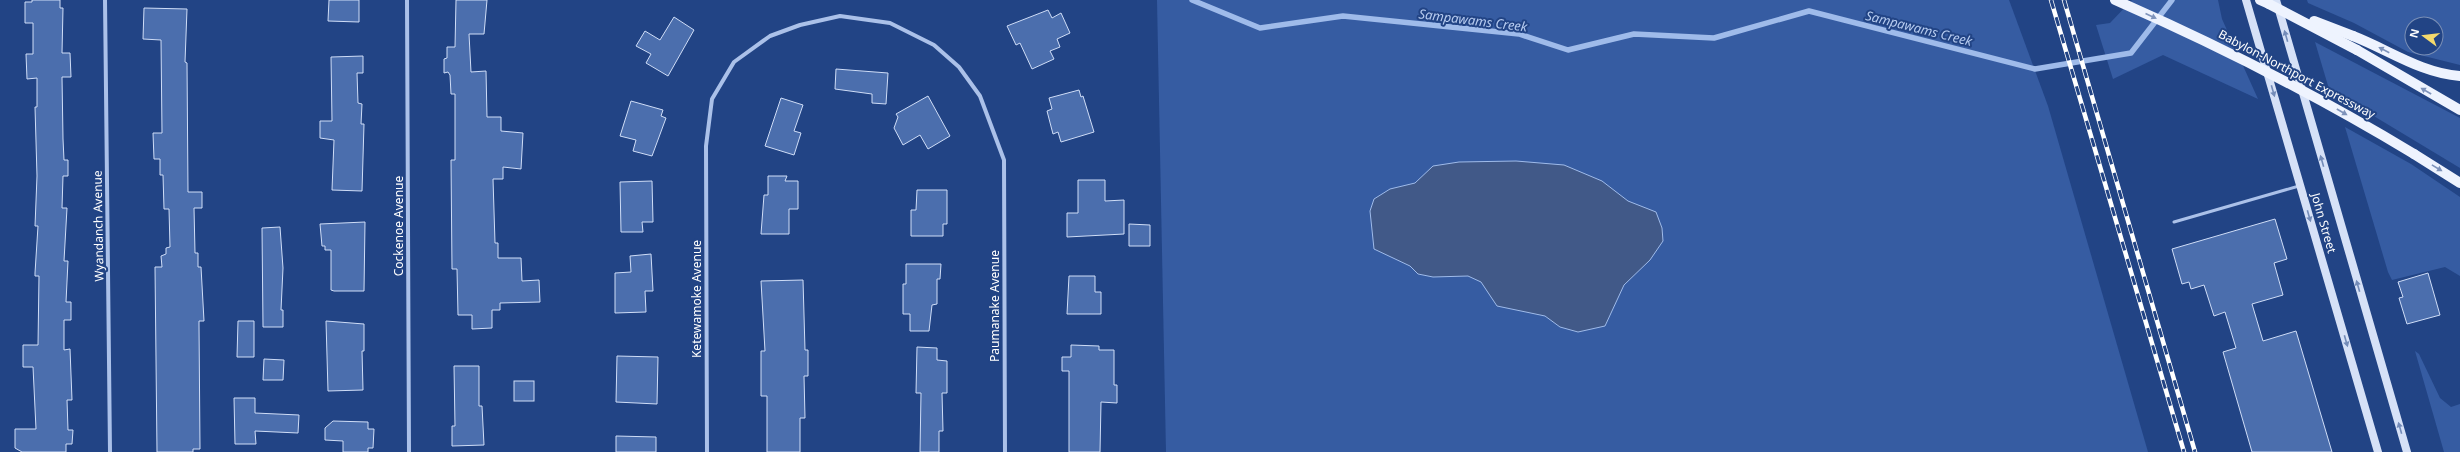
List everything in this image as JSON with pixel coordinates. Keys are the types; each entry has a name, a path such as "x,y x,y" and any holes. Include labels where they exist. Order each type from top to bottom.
{"main road":[{"name":"Babylon-Northport Expressway","path":"2115,0 2271,74 2339,110 2460,183"},
{"name":"John Street","path":"2246,0 2378,452"},
{"name":"John Street","path":"2268,2 2407,452"},
{"path":"2268,2 2353,36 2416,66 2444,74 2460,76"},
{"path":"2268,2 2357,50 2460,110"}],"street":[{"name":"Wyandanch Avenue","path":"105,0 110,452"},
{"name":"Cockenoe Avenue","path":"407,0 409,452"},
{"name":"Ketewamoke Avenue","path":"707,452 706,146 712,99 734,62 770,36 800,24 840,16 890,23 934,45 959,67 980,96 1004,160"},
{"name":"Paumanake Avenue","path":"1004,160 1005,452"}],"lane":[{"path":"2174,222 2301,186"}],"shaded area":[{"path":"1157,0 2009,0 2048,106 2148,452 1166,452"},
{"path":"2132,0 2218,0 2222,19 2258,99 2163,55 2113,79 2096,25 2110,23"},
{"path":"2307,0 2460,0 2460,65 2424,56 2444,56 2444,16 2404,16 2404,50 2354,23 2308,3"},
{"path":"2315,42 2460,118 2460,168 2329,89"},
{"path":"2345,127 2411,164 2460,197 2460,276 2445,267 2392,280 2388,272"},
{"path":"1516,161 1564,165 1602,181 1628,201 1656,212 1662,228 1663,241 1650,260 1624,285 1605,326 1578,332 1560,327 1545,316 1497,306 1481,282 1468,276 1433,277 1418,274 1410,266 1374,249 1370,211 1374,199 1390,189 1415,183 1433,166 1459,162"},
{"path":"2415,351 2419,354 2440,398 2451,407 2460,404 2460,452 2444,452"}],"building":[{"path":"32,0 60,0 60,8 63,8 62,53 70,53 71,77 62,77 64,160 68,160 68,176 63,176 62,208 67,208 64,261 68,261 66,302 71,302 71,320 64,320 64,350 70,349 72,400 67,400 68,430 73,430 72,444 66,444 66,452 22,452 15,448 15,429 36,429 33,367 23,367 23,345 38,345 39,276 35,276 38,226 35,226 37,176 35,107 37,107 37,78 27,79 26,54 33,54 33,23 25,23 25,2 32,2"},
{"path":"329,0 359,0 359,22 328,21"},
{"path":"456,0 487,0 484,34 469,34 471,72 486,71 487,117 501,117 501,131 523,133 521,169 503,167 503,179 493,179 495,243 498,243 498,258 521,258 522,281 539,280 540,302 500,303 500,310 492,310 492,328 472,329 472,315 458,315 457,269 452,269 451,160 455,160 455,94 451,94 450,75 448,72 444,73 444,59 447,58 447,47 455,47"},
{"path":"144,8 187,9 185,62 187,63 188,192 202,192 202,208 194,208 195,253 198,253 198,267 201,267 204,321 199,321 200,449 193,449 193,452 157,452 155,267 162,267 161,256 166,254 166,248 170,247 169,209 164,209 163,175 160,175 160,159 154,159 153,133 162,133 161,40 143,39"},
{"path":"1048,10 1052,18 1061,13 1070,33 1057,39 1060,47 1050,51 1054,59 1032,69 1020,43 1016,45 1007,26"},
{"path":"674,17 694,30 668,76 646,63 651,54 636,46 645,31 660,40"},
{"path":"363,56 363,73 357,73 358,103 362,104 361,124 364,124 362,191 332,190 334,140 320,138 320,121 332,121 331,57"},
{"path":"836,69 888,73 886,104 872,103 872,94 835,89"},
{"path":"1079,90 1081,97 1083,96 1094,132 1061,142 1058,132 1053,134 1047,111 1052,109 1049,98"},
{"path":"928,96 950,136 928,149 920,135 903,145 894,128 898,117 896,114"},
{"path":"781,98 803,105 794,131 801,133 794,155 765,146"},
{"path":"631,101 663,110 661,116 666,118 652,156 633,151 636,140 620,136"},
{"path":"768,176 787,176 785,181 798,181 798,209 789,209 789,234 761,234 764,195 768,195"},
{"path":"1078,180 1105,180 1105,201 1124,200 1124,234 1067,237 1067,213 1078,213"},
{"path":"652,181 653,222 642,222 643,232 621,232 620,182"},
{"path":"917,190 947,190 947,224 943,224 943,236 911,236 911,210 916,210"},
{"path":"2275,219 2287,259 2274,263 2283,295 2252,304 2263,341 2296,331 2332,452 2252,452 2223,352 2236,348 2225,312 2214,316 2204,285 2191,289 2189,282 2182,284 2172,249"},
{"path":"365,222 364,291 331,290 331,250 325,250 325,246 322,246 320,224"},
{"path":"1129,224 1150,225 1150,246 1129,246"},
{"path":"280,227 283,268 281,310 283,310 283,327 263,327 262,228"},
{"path":"651,254 653,291 645,291 646,312 615,313 615,273 631,272 630,256"},
{"path":"906,264 941,264 940,279 937,279 937,304 932,305 929,331 910,331 910,314 903,314 903,284 906,284"},
{"path":"2428,273 2440,315 2407,324 2399,298 2403,297 2398,282"},
{"path":"1069,276 1095,276 1095,292 1101,292 1101,314 1067,314"},
{"path":"803,280 805,350 808,350 808,376 804,376 805,418 800,418 800,452 767,452 767,396 761,396 761,351 765,351 761,281"},
{"path":"238,321 254,321 254,357 237,357"},
{"path":"326,321 364,324 364,351 362,351 363,390 328,391"},
{"path":"1071,345 1099,346 1099,350 1114,350 1114,385 1117,385 1117,403 1101,402 1100,452 1069,452 1069,371 1062,371 1062,357 1071,357"},
{"path":"917,347 937,348 937,360 947,361 947,393 942,393 943,431 939,431 939,452 920,452 921,393 916,393"},
{"path":"617,356 658,357 657,404 616,402"},
{"path":"264,359 284,360 283,380 263,380"},
{"path":"454,366 479,366 479,406 482,406 484,445 452,446 452,426 455,426"},
{"path":"514,381 534,381 534,401 514,401"},
{"path":"234,398 255,398 255,413 299,415 298,433 255,431 256,444 235,444"},
{"path":"333,421 368,422 368,429 374,429 373,448 368,448 368,452 343,452 343,441 325,440 325,428"},
{"path":"616,436 656,437 656,452 616,452"}],"waterway":[{"name":"Sampawams Creek","path":"1192,0 1260,28 1343,16 1519,34 1568,50 1634,34 1714,38 1809,11 2035,69 2131,53 2172,0"}],"railway":[{"path":"2051,0 2184,452"},
{"path":"2064,0 2195,452"}]}
